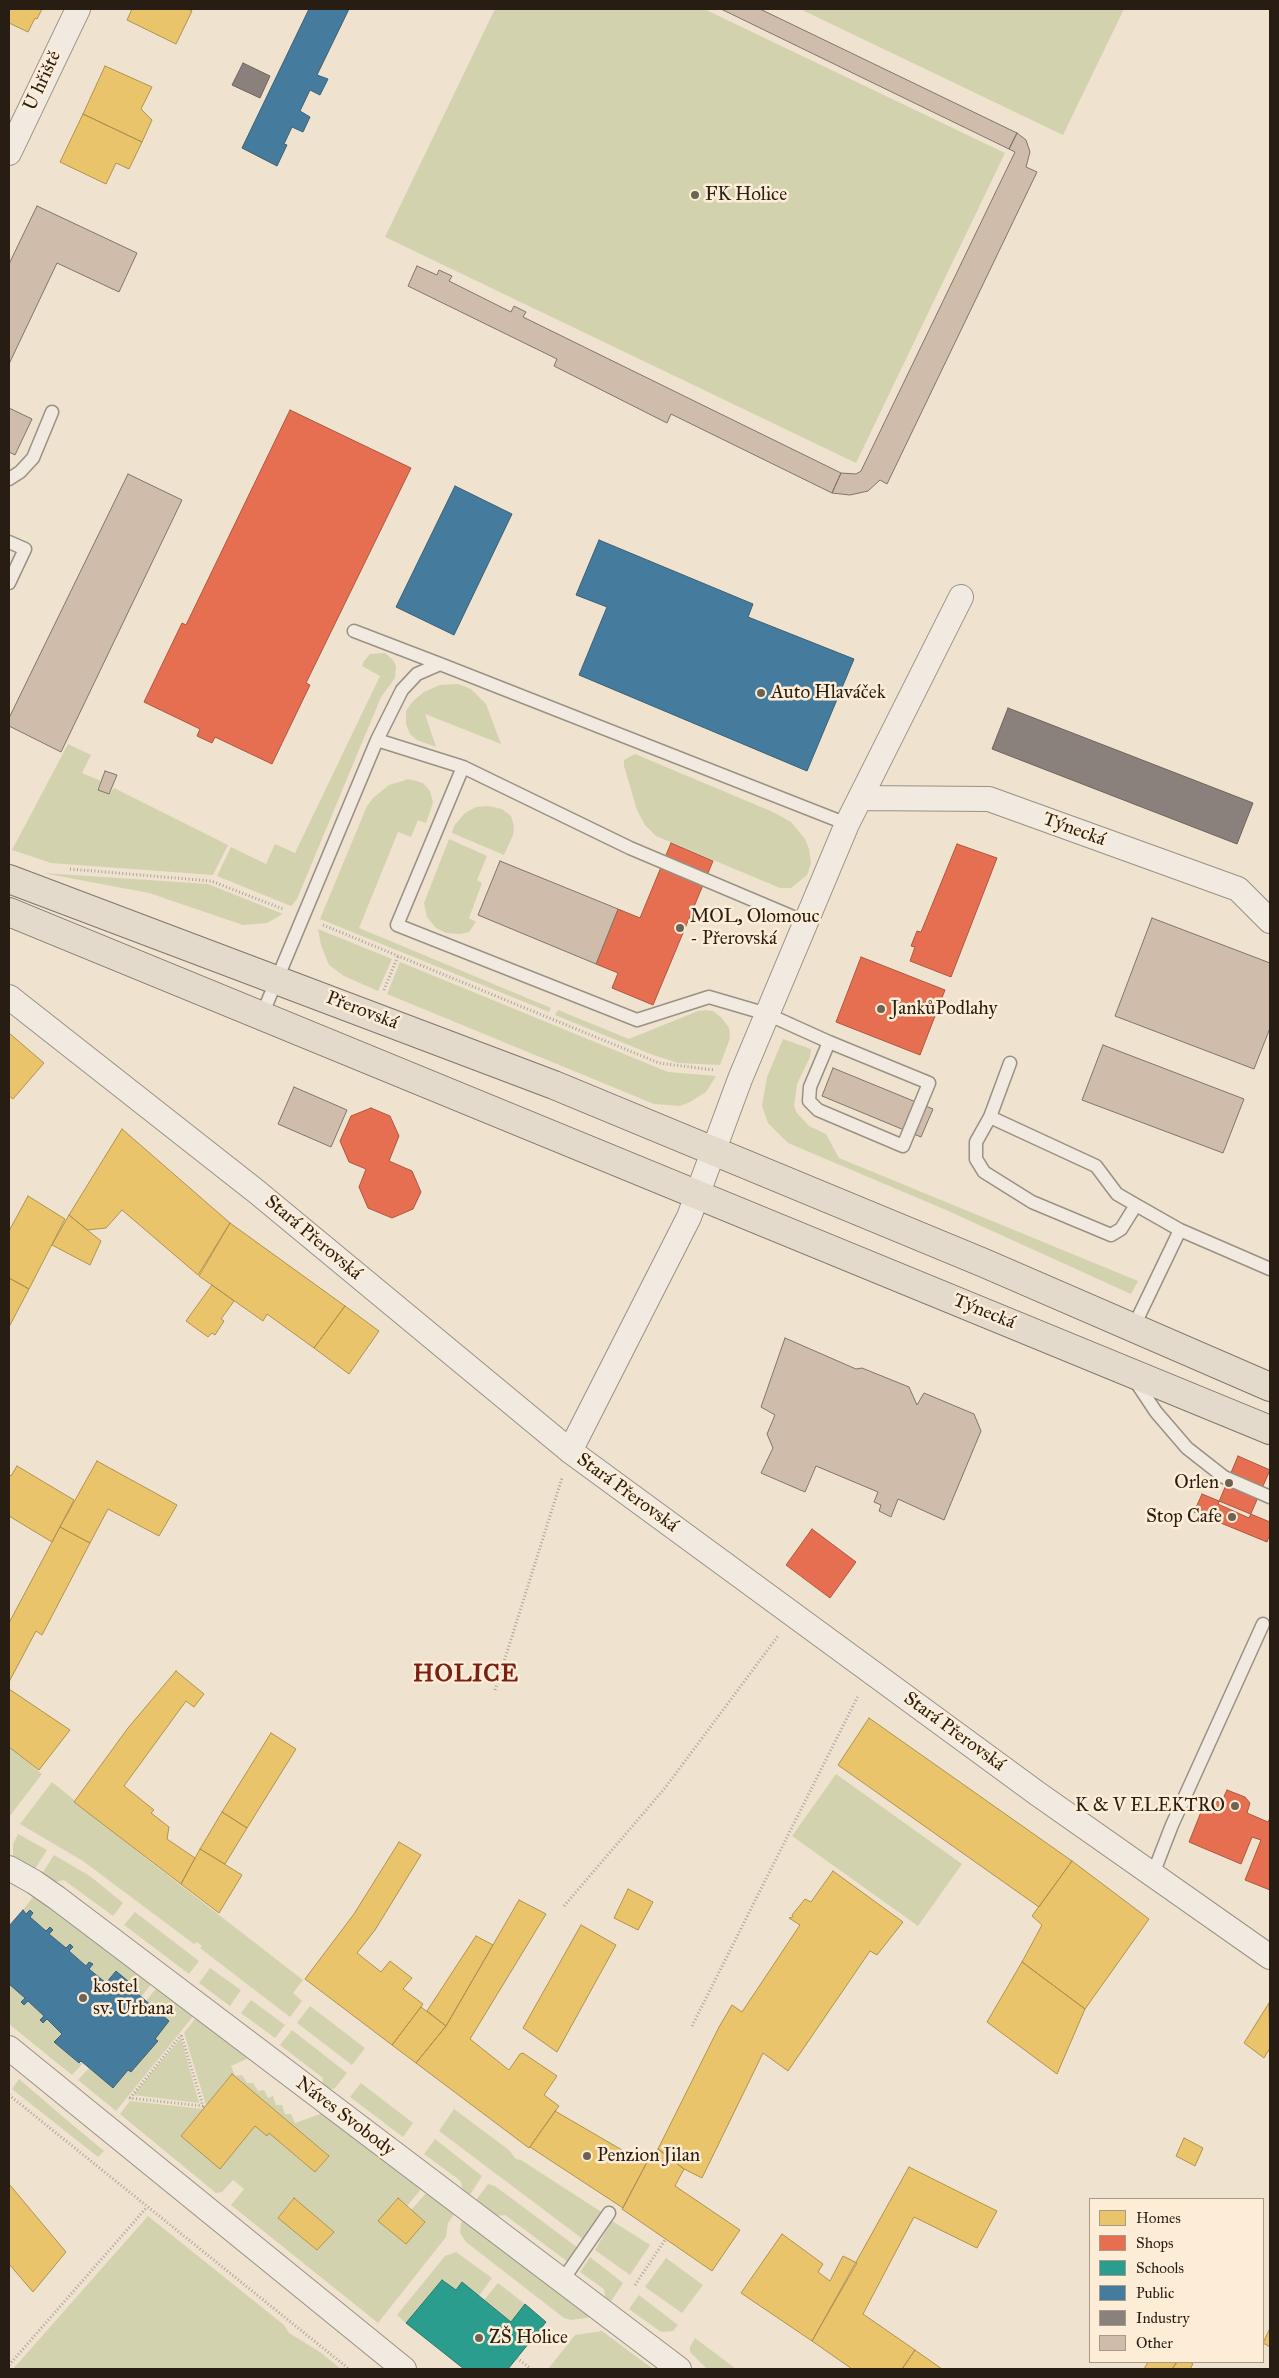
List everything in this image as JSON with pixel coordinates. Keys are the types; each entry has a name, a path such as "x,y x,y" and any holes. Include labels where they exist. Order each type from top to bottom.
{"main road":[{"name":"Přerovská","path":"9,879 277,978 554,1085 714,1150"},
{"path":"9,912 698,1194"},
{"path":"714,1150 1270,1388"},
{"name":"Týnecká","path":"698,1194 1270,1430"}],"street":[{"name":"U hřiště","path":"9,153 78,9"},
{"path":"570,1451 689,1217 767,1014 847,824 961,597"},
{"name":"Týnecká","path":"860,798 989,799 1238,889 1270,921"},
{"name":"Stará Přerovská","path":"9,997 257,1192 570,1451 871,1671 1270,1957"},
{"name":"Náves Svobody","path":"9,1868 57,1898 679,2369"},
{"path":"9,2048 404,2369"}],"lane":[{"path":"9,479 20,472 33,458 52,412"},
{"path":"9,542 25,549 9,583"},
{"path":"354,632 847,824"},
{"path":"262,1016 377,740 402,690 417,674 440,664"},
{"path":"377,740 463,767 630,848 805,922"},
{"path":"463,767 397,925 637,1020 709,997 767,1014 929,1083 903,1146 818,1110 809,1100 810,1087 829,1042"},
{"path":"1010,1064 990,1117 976,1142 976,1159 984,1172 1032,1202 1111,1235 1121,1229 1136,1205"},
{"path":"990,1117 1096,1166 1116,1194 1180,1230 1270,1269"},
{"path":"1133,1328 1180,1230"},
{"path":"1131,1372 1156,1412 1187,1448 1224,1477 1270,1497"},
{"path":"1153,1874 1172,1825 1263,1624"},
{"path":"562,2282 609,2213"}],"path":[{"path":"65,868 212,881 287,911"},
{"path":"320,924 659,1063 717,1071"},
{"path":"383,993 398,956"},
{"path":"495,1690 570,1451"},
{"path":"564,1906 665,1788 765,1654"},
{"path":"692,2026 871,1671"},
{"path":"181,2034 203,2106 129,2098 146,2077 181,2034"},
{"path":"9,2094 349,2369"},
{"path":"9,2365 147,2206"},
{"path":"634,2285 665,2240"},
{"path":"517,2358 531,2369"}],"green space":[{"name":"FK Holice","path":"495,9 704,9 1005,153 856,463 385,237"},
{"path":"800,9 1124,9 1063,135"},
{"path":"385,653 393,660 396,666 395,678 381,697 297,899 291,906 217,876 231,847 266,864 275,844 295,853 380,676 362,666 364,661 370,654"},
{"path":"458,684 471,689 486,704 501,744 425,714 436,747 417,740 410,734 406,724 406,711 413,701 424,692 440,685"},
{"path":"68,744 91,755 82,773 101,781 97,789 109,794 114,788 228,845 213,875 51,863 12,850"},
{"path":"635,754 773,812 791,822 805,839 809,849 811,863 807,875 791,888 780,888 656,836 645,825 637,810 624,766 624,760"},
{"path":"409,779 423,783 430,791 433,802 430,812 426,823 418,820 411,837 398,832 359,928 551,1008 549,1012 320,919 367,806 373,798 389,785"},
{"path":"488,806 502,809 511,816 514,826 513,835 504,855 452,833 454,826 465,813 476,807"},
{"path":"449,839 487,856 477,880 482,883 469,918 476,922 469,932 460,934 446,933 436,928 427,917 424,903"},
{"path":"43,873 208,884 283,914 267,923 243,925 149,893"},
{"path":"318,929 392,959 378,991 344,976 329,965 321,945"},
{"path":"400,962 668,1072 716,1076 706,1092 690,1102 680,1106 654,1104 387,994"},
{"path":"558,1010 629,1039 698,1011 713,1011 722,1018 729,1028 730,1038 720,1065 678,1063 653,1055 555,1015"},
{"path":"783,1039 811,1049 810,1057 797,1084 794,1106 797,1113 809,1126 826,1134 839,1158 1138,1281 1131,1294 946,1210 788,1143 768,1123 762,1106 767,1077"},
{"path":"9,1746 42,1774 9,1817"},
{"path":"836,1774 962,1864 918,1926 792,1836"},
{"path":"52,1782 148,1860 303,1980 293,1993 302,2001 290,2017 200,1948 202,1946 197,1942 194,1944 83,1861 20,1824"},
{"path":"18,1834 47,1850 33,1872 15,1861 13,1857 13,1844"},
{"path":"54,1855 90,1876 123,1903 113,1916 64,1880 52,1883 40,1877"},
{"path":"36,1893 153,1982 141,1997 138,1994 140,1991 116,1971 106,1983 89,1969 93,1964 89,1962 86,1966 69,1951 73,1947 66,1948 49,1934 53,1930 50,1927 46,1931 30,1917 33,1912 30,1910 26,1914 23,1910"},
{"path":"135,1912 199,1961 189,1974 124,1925"},
{"path":"210,1968 241,1990 230,2006 199,1983"},
{"path":"10,1983 25,1998 21,2002 24,2005 28,2001 44,2016 40,2020 43,2023 47,2019 62,2034 55,2043 78,2063 83,2063 72,2075 9,2024"},
{"path":"158,1986 195,2014 116,2111 78,2080 89,2068 113,2088 128,2070 131,2072 158,2042 155,2039 146,2001"},
{"path":"251,2000 285,2025 275,2038 241,2013"},
{"path":"310,2006 365,2048 352,2065 297,2023"},
{"path":"197,2016 251,2057 231,2066 235,2076 242,2075 247,2083 253,2083 258,2091 264,2090 268,2098 273,2096 276,2105 282,2105 285,2114 291,2114 295,2123 323,2113 422,2188 407,2206 397,2198 379,2221 406,2244 425,2222 411,2210 427,2192 455,2213 448,2223 446,2237 378,2323 231,2205 244,2189 233,2180 222,2192 216,2193 120,2114 130,2101 203,2109 181,2136 220,2168 255,2126 267,2135 269,2133 315,2172 329,2156 232,2074 206,2105 184,2033","holes":["293,2198 333,2231 317,2250 278,2218"]},
{"path":"292,2030 347,2073 335,2088 328,2090 322,2086 323,2078 280,2045"},
{"path":"181,2038 199,2103 133,2095"},
{"path":"19,2079 104,2151 98,2157 12,2089"},
{"path":"361,2083 413,2123 403,2137 350,2097"},
{"path":"454,2109 509,2150 516,2159 521,2160 603,2213 584,2240 439,2131"},
{"path":"435,2139 482,2176 468,2198 463,2193 461,2182 458,2179 424,2154"},
{"path":"488,2184 495,2186 578,2248 568,2262 505,2215 495,2216 474,2203"},
{"path":"148,2216 284,2325 289,2333 320,2352 341,2369 13,2369"},
{"path":"464,2219 592,2317 571,2320 564,2318 466,2242 460,2233 461,2223"},
{"path":"612,2221 650,2245 630,2275 595,2250"},
{"path":"456,2252 492,2278 479,2296 462,2282 456,2290 442,2280 406,2323 397,2315 445,2256"},
{"path":"590,2257 623,2283 612,2300 606,2303 604,2289 580,2272"},
{"path":"666,2258 703,2285 682,2313 645,2287"},
{"path":"498,2283 525,2304 511,2322 484,2300"},
{"path":"639,2295 678,2325 673,2331 661,2332 629,2309"},
{"path":"602,2331 653,2369 548,2369 575,2335"},
{"path":"695,2338 736,2369 707,2369 690,2352 690,2347"}],"building: Homes":[{"path":"9,9 42,9 28,32 9,23"},
{"path":"132,9 188,9 192,11 176,44 127,20"},
{"path":"105,66 152,87 141,109 152,120 142,142 83,114"},
{"path":"83,114 142,142 129,169 116,163 106,184 60,162"},
{"path":"9,1033 44,1063 13,1099 9,1096"},
{"path":"122,1129 230,1223 198,1275 122,1210 106,1228 87,1230 69,1215"},
{"path":"28,1196 65,1219 29,1289 9,1278 9,1231"},
{"path":"69,1215 101,1241 90,1265 52,1245"},
{"path":"230,1223 345,1306 314,1348 267,1314 263,1321 199,1276"},
{"path":"9,1278 29,1289 9,1327"},
{"path":"212,1285 234,1301 221,1319 224,1321 215,1335 212,1333 208,1337 186,1321"},
{"path":"345,1306 379,1331 349,1374 314,1348"},
{"path":"97,1461 177,1505 159,1536 108,1509 90,1543 60,1527"},
{"path":"17,1466 74,1500 52,1542 9,1516 9,1474 11,1476"},
{"path":"60,1527 90,1543 42,1635 36,1631 9,1682 9,1623"},
{"path":"176,1671 204,1694 194,1707 186,1701 124,1786 154,1810 151,1813 169,1827 167,1839 195,1858 181,1884 74,1802 128,1728"},
{"path":"9,1689 70,1730 39,1770 9,1747"},
{"path":"869,1718 1072,1861 1039,1907 838,1765"},
{"path":"271,1733 296,1749 247,1828 222,1812"},
{"path":"222,1812 247,1828 225,1864 200,1849"},
{"path":"399,1842 421,1855 375,1930 357,1953 381,1972 390,1961 412,1978 403,1989 423,2004 392,2045 305,1979 354,1914"},
{"path":"200,1849 242,1875 219,1913 181,1884"},
{"path":"1072,1861 1149,1919 1085,2009 1022,1962 1042,1925 1032,1916"},
{"path":"833,1871 903,1922 877,1955 870,1951 788,2071 763,2053 702,2178 684,2169 658,2149 719,2027 732,2005 742,2012 800,1925 789,1918 793,1917 792,1915 805,1899 811,1902"},
{"path":"628,1889 653,1902 638,1930 614,1918"},
{"path":"519,1900 546,1914 470,2039 509,2070 520,2054 523,2053 557,2076 544,2095 559,2106 529,2148 416,2063 446,2026"},
{"path":"581,1925 616,1945 557,2052 523,2028"},
{"path":"476,1936 493,1945 446,2026 427,2011"},
{"path":"1022,1962 1085,2009 1057,2074 987,2022"},
{"path":"1269,2003 1270,2048 1264,2058 1244,2043"},
{"path":"421,2007 446,2026 416,2063 392,2045"},
{"path":"232,2074 329,2156 315,2172 269,2133 267,2136 255,2126 220,2169 181,2136"},
{"name":"Penzion Jilan","path":"555,2111 646,2164 623,2208 530,2147"},
{"path":"1184,2138 1203,2148 1195,2166 1176,2156"},
{"path":"658,2149 684,2169 675,2186 740,2230 712,2271 622,2209 646,2164"},
{"path":"909,2167 997,2211 977,2248 914,2217 863,2314 915,2350 902,2369 852,2369 812,2341"},
{"path":"9,2184 66,2252 33,2292 9,2264"},
{"path":"294,2198 334,2232 317,2250 278,2218"},
{"path":"398,2198 425,2222 406,2244 378,2221"},
{"path":"782,2234 823,2264 818,2272 830,2281 843,2256 857,2263 812,2341 741,2293"},
{"path":"1270,2328 1270,2347 1264,2344"},
{"path":"915,2350 942,2369 902,2369"},
{"path":"1147,2363 1176,2363 1172,2369 1144,2369"},
{"path":"1176,2363 1193,2364 1190,2369 1172,2369"}],"building: Shops":[{"path":"290,410 411,468 306,683 310,685 272,764 215,737 212,743 197,736 200,729 144,702 182,623 186,625"},
{"path":"671,843 713,861 653,1005 612,988 618,973 596,964 618,909 640,918"},
{"path":"957,844 997,858 951,977 910,961 915,947 911,946 917,931 921,932"},
{"path":"861,957 945,990 920,1055 836,1022"},
{"path":"371,1108 390,1116 399,1136 389,1161 412,1171 421,1192 413,1209 392,1218 368,1208 359,1187 366,1169 349,1162 340,1141 351,1116"},
{"path":"1238,1456 1270,1470 1249,1518 1218,1504"},
{"name":"Stop Cafe","path":"1202,1494 1270,1522 1270,1534 1267,1542 1194,1512"},
{"path":"812,1529 856,1562 830,1598 786,1565"},
{"path":"1227,1790 1245,1797 1250,1803 1247,1813 1268,1822 1270,1818 1270,1890 1245,1880 1261,1840 1252,1837 1241,1864 1189,1842 1207,1797 1221,1803"}],"building: Schools":[{"name":"ZŠ Holice","path":"442,2280 456,2290 462,2282 511,2322 525,2304 546,2322 508,2369 464,2369 406,2323"}],"building: Public":[{"path":"309,9 349,9 317,75 328,79 320,95 310,90 300,111 310,117 303,132 292,127 284,144 287,145 277,166 242,148"},
{"path":"455,486 512,514 454,635 396,607"},
{"path":"599,540 753,604 748,617 854,659 807,771 579,675 607,607 576,595"},
{"name":"kostel sv. Urbana","path":"23,1910 26,1914 30,1910 33,1913 30,1917 46,1931 50,1927 53,1930 49,1934 66,1948 70,1944 73,1947 69,1951 86,1966 89,1962 93,1964 89,1969 106,1983 116,1971 141,1992 138,1994 169,2021 155,2039 158,2041 131,2072 128,2070 113,2088 81,2061 79,2063 54,2042 62,2034 47,2019 43,2023 40,2020 44,2016 28,2001 24,2005 21,2002 25,1998 9,1984 9,1926"}],"building: Industry":[{"path":"243,63 270,76 260,98 232,85"},
{"path":"1008,708 1253,803 1237,844 992,749"}],"building: Other":[{"path":"721,9 760,9 1017,133 1009,149"},
{"path":"1017,133 1026,140 1030,152 1026,167 1037,172 887,484 880,480 868,491 850,495 832,493 841,473 856,474 861,471 1015,152 1009,149"},
{"path":"37,206 137,253 119,292 57,263 9,364 9,264"},
{"path":"417,266 437,275 439,270 452,276 449,281 511,312 514,306 526,312 523,317 841,473 832,493 671,414 667,423 554,366 557,359 408,286"},
{"path":"9,408 32,419 15,455 9,452"},
{"path":"128,474 182,500 61,752 9,726 9,718"},
{"path":"105,771 117,775 109,794 98,790"},
{"path":"500,861 618,909 596,964 478,915"},
{"path":"1152,918 1270,963 1270,1028 1254,1069 1115,1016"},
{"path":"1103,1045 1244,1099 1223,1153 1082,1100"},
{"path":"833,1068 933,1109 921,1137 822,1096"},
{"path":"294,1087 347,1110 331,1147 278,1124"},
{"path":"785,1338 856,1369 862,1368 909,1387 917,1405 924,1393 974,1414 981,1431 944,1520 898,1499 891,1517 879,1511 881,1505 874,1502 878,1492 816,1466 805,1492 761,1473 773,1448 767,1434 775,1415 761,1407"}],"place":[{"name":"FK Holice","path":"695,195"},
{"name":"Auto Hlaváček","path":"761,693"},
{"name":"MOL, Olomouc - Přerovská","path":"680,928"},
{"name":"JankůPodlahy","path":"881,1009"},
{"name":"Orlen","path":"1229,1483"},
{"name":"Stop Cafe","path":"1232,1517"},
{"name":"K & V ELEKTRO","path":"1235,1806"},
{"name":"kostel sv. Urbana","path":"83,1998"},
{"name":"Penzion Jilan","path":"587,2156"},
{"name":"ZŠ Holice","path":"479,2338"}],"district":[{"name":"HOLICE","path":"466,1675"}]}
